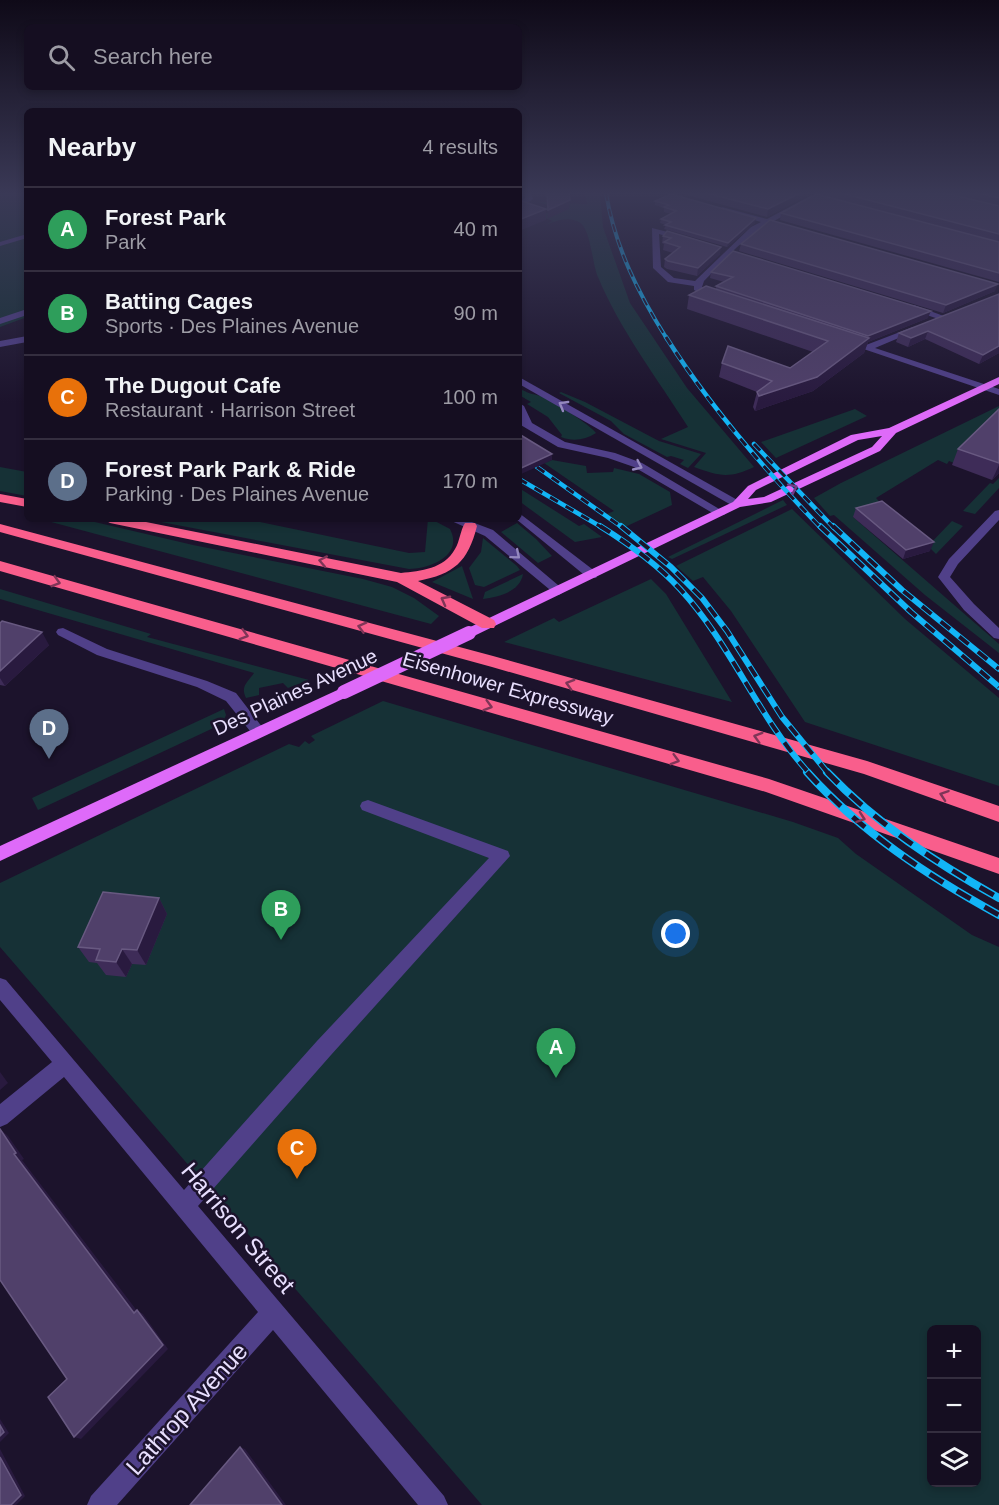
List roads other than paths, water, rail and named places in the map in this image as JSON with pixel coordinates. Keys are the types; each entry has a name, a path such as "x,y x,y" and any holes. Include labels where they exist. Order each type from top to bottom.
{"highway":[{"path":"0,498 24,502"},
{"path":"125,522 400,578 419,577 442,570 455,561 467,543 470,526"},
{"name":"Eisenhower Expressway","path":"0,528 856,765 999,814"},
{"name":"Eisenhower Expressway","path":"0,566 768,786 999,866"},
{"path":"400,578 488,624"}],"main road":[{"name":"Des Plaines Avenue","path":"0,854 720,513 737,504 752,488 855,436 892,431 999,380"},
{"name":"Des Plaines Avenue","path":"737,504 768,501 876,449 892,431"}],"street":[{"path":"657,263 657,268 671,280 697,284"},
{"path":"697,284 715,263"},
{"path":"697,284 701,292 732,303"},
{"path":"867,348 948,317 901,304"},
{"path":"0,321 24,313"},
{"path":"833,337 999,392"},
{"path":"0,344 24,340"},
{"path":"522,382 603,437 737,504"},
{"path":"522,423 562,445 611,455 638,465 720,513"},
{"path":"582,449 603,437"},
{"path":"999,513 954,562 944,577 969,607 999,635"},
{"path":"522,518 592,575"},
{"path":"460,522 489,533 558,591"},
{"path":"63,632 102,652 202,684 231,697 259,732"},
{"path":"184,1206 256,1128 324,1048 502,856 368,806"},
{"name":"Harrison Street","path":"0,986 435,1505"},
{"path":"0,1117 65,1064"},
{"name":"Lathrop Avenue","path":"100,1505 273,1313"}],"railway":[{"path":"627,263 646,304 667,339"},
{"path":"666,337 701,388 739,437 821,528"},
{"path":"754,444 834,528"},
{"path":"537,467 623,528"},
{"path":"522,481 603,528"},
{"path":"600,526 662,571 698,610 774,728 809,773"},
{"path":"621,526 671,567 702,598 727,631 782,717 828,773"},
{"path":"820,526 911,612 999,687"},
{"path":"833,526 902,590 999,669"},
{"path":"807,772 850,815 897,852 947,885 999,915"},
{"path":"828,773 866,809 908,841 999,898"}],"place":[{"name":"Forest Park Park & Ride","path":"49,759"},
{"name":"Batting Cages","path":"281,940"},
{"name":"Forest Park","path":"556,1078"},
{"name":"The Dugout Cafe","path":"297,1179"}]}
